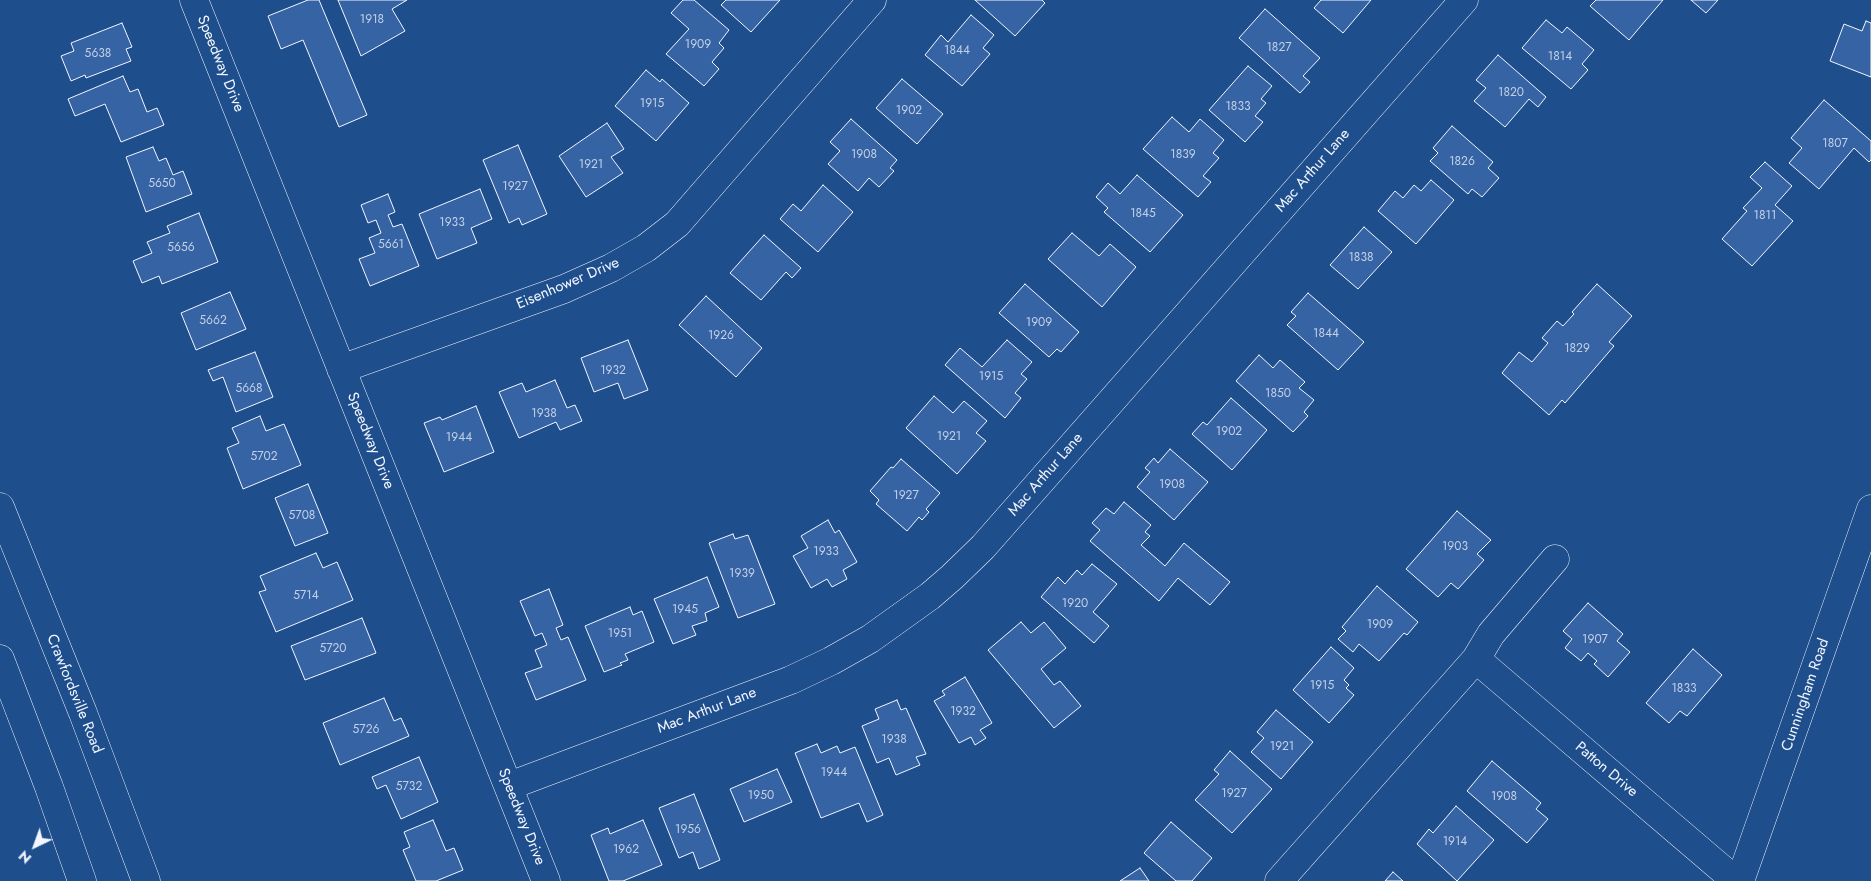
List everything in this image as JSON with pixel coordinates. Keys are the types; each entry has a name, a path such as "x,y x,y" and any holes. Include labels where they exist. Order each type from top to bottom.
{"street":[{"name":"Speedway Drive","path":"194,0 546,881"},
{"name":"Eisenhower Drive","path":"341,369 564,289 611,268 651,244 677,224 872,0"},
{"name":"Mac Arthur Lane","path":"509,786 791,680 831,661 870,638 895,622 938,589 989,540 1464,0"},
{"name":"Crawfordsville Road","path":"0,507 146,881"},
{"name":"Cunningham Road","path":"1740,881 1871,509"},
{"path":"1279,881 1476,659 1491,634 1555,559"},
{"path":"0,659 49,787 82,881"},
{"name":"Patton Drive","path":"1476,659 1736,881"}],"building":[{"path":"308,0 319,0 367,115 339,127 303,40 281,49 268,16"},
{"path":"338,0 407,0 392,9 405,31 361,56"},
{"path":"683,0 694,0 729,30 719,43 724,48 712,62 719,69 704,86 666,54 689,29 671,13"},
{"path":"726,0 780,0 751,32 721,5"},
{"path":"975,0 1042,0 1045,3 1015,36"},
{"path":"1321,0 1371,0 1343,33 1314,8"},
{"path":"1596,0 1663,0 1629,40 1590,6"},
{"path":"1691,0 1718,0 1706,13"},
{"path":"1265,9 1320,58 1303,76 1310,82 1300,93 1239,38"},
{"path":"971,15 994,35 983,48 990,54 962,86 925,55 941,35 948,42"},
{"path":"1546,20 1562,33 1567,27 1594,50 1582,64 1588,70 1571,89 1522,48"},
{"path":"1866,21 1871,23 1871,77 1830,61 1844,24 1862,31"},
{"path":"122,23 132,47 126,49 131,61 86,78 85,75 71,81 61,56 74,51 71,43"},
{"path":"1498,55 1546,97 1538,107 1529,99 1505,127 1474,101 1486,88 1476,80"},
{"path":"1248,66 1272,86 1261,99 1266,103 1255,116 1263,122 1245,142 1209,110"},
{"path":"646,70 660,82 662,79 689,103 656,141 615,106"},
{"path":"123,76 130,92 138,89 147,112 157,108 164,125 121,142 105,104 75,116 68,99"},
{"path":"902,79 943,114 917,144 876,108"},
{"path":"1824,100 1871,141 1871,160 1869,162 1854,148 1819,189 1789,163 1802,148 1791,138"},
{"path":"1172,117 1189,132 1200,119 1224,140 1213,153 1219,158 1203,176 1211,182 1198,197 1143,149"},
{"path":"851,119 897,160 890,168 894,171 879,187 869,178 858,191 828,164 840,151 830,142"},
{"path":"607,123 624,149 611,157 623,173 586,197 559,156"},
{"path":"1452,126 1493,162 1488,168 1499,178 1482,197 1472,189 1468,194 1430,161 1438,153 1433,148"},
{"path":"518,145 547,214 522,225 519,218 509,223 483,160"},
{"path":"153,147 159,161 166,158 173,175 183,171 192,194 146,212 126,157"},
{"path":"1765,162 1792,186 1775,205 1793,221 1752,266 1722,239 1747,211 1743,208 1762,188 1750,177"},
{"path":"1137,175 1183,215 1150,252 1104,212 1108,208 1096,197 1108,183 1120,194"},
{"path":"1431,180 1454,200 1416,244 1378,211 1395,191 1403,198 1414,185 1421,191"},
{"path":"823,185 853,212 818,252 780,219 793,204 801,211"},
{"path":"480,189 492,219 471,228 477,243 437,259 419,214"},
{"path":"388,194 395,212 388,215 393,227 402,224 419,266 370,286 359,259 375,253 369,238 381,233 376,220 368,223 361,205"},
{"path":"199,213 218,262 162,284 159,276 142,283 133,261 152,253 147,242 170,233 167,226"},
{"path":"1364,227 1392,252 1358,289 1330,265"},
{"path":"1072,233 1099,256 1110,244 1136,267 1102,307 1048,259"},
{"path":"764,235 801,268 792,278 786,272 761,300 730,273"},
{"path":"1025,284 1079,332 1061,352 1057,349 1049,357 999,313"},
{"path":"1597,284 1632,316 1609,342 1614,346 1565,403 1562,400 1549,415 1502,373 1519,352 1532,362 1548,343 1542,338 1557,321 1563,326 1574,314 1572,312"},
{"path":"230,292 246,329 196,350 181,313"},
{"path":"1308,293 1364,342 1338,370 1287,325 1296,316 1291,312"},
{"path":"706,296 762,348 736,377 679,325"},
{"path":"628,340 648,390 624,399 618,383 594,392 581,358"},
{"path":"1007,340 1032,362 1021,374 1027,379 1015,393 1021,398 1005,418 945,365 960,348 982,367"},
{"path":"255,352 273,397 236,412 223,377 213,381 208,370"},
{"path":"1259,355 1273,368 1280,360 1305,382 1299,388 1314,400 1304,412 1308,416 1293,432 1236,381"},
{"path":"555,380 567,408 575,405 582,421 560,430 556,422 519,438 499,392 522,383 526,392"},
{"path":"934,396 953,413 964,401 987,421 976,433 986,441 957,474 906,428"},
{"path":"1231,398 1267,430 1232,470 1192,434 1203,422 1207,425"},
{"path":"476,406 494,452 444,472 424,423 440,417 442,420"},
{"path":"260,416 266,431 284,424 301,465 243,489 227,448 239,443 232,428"},
{"path":"1170,449 1208,482 1174,520 1137,487 1150,472 1145,468 1154,458 1158,463"},
{"path":"901,459 940,493 926,509 929,512 922,520 919,517 907,531 876,504 879,500 870,491 891,467 893,468"},
{"path":"308,484 328,533 295,546 275,498"},
{"path":"1124,502 1151,525 1145,532 1150,536 1141,545 1165,566 1184,543 1230,582 1210,605 1178,578 1159,601 1090,541 1100,530 1092,523 1106,508 1114,514"},
{"path":"1457,511 1491,540 1477,554 1484,560 1458,589 1451,583 1438,597 1406,569"},
{"path":"828,520 835,533 839,530 857,562 843,570 847,579 832,587 827,579 811,588 793,556 808,548 801,536"},
{"path":"733,534 735,539 748,535 775,604 738,618 709,543"},
{"path":"316,553 323,568 337,562 353,600 276,632 259,592 266,590 260,576"},
{"path":"1092,564 1117,584 1093,612 1109,626 1094,643 1041,597 1058,577 1065,584 1077,570 1082,575"},
{"path":"707,577 719,607 705,613 707,621 692,626 696,635 673,644 654,599"},
{"path":"1377,586 1418,622 1407,635 1404,633 1379,661 1359,644 1353,652 1338,639 1346,631 1342,627"},
{"path":"549,589 563,625 556,628 561,640 568,637 586,680 536,700 525,673 542,667 535,650 547,645 542,633 535,636 520,601"},
{"path":"1588,603 1623,634 1617,641 1630,652 1608,677 1594,664 1597,661 1588,653 1581,661 1565,648 1572,639 1563,631"},
{"path":"630,607 633,615 642,611 654,642 625,654 628,660 620,663 622,665 604,672 585,626"},
{"path":"362,618 376,653 305,680 291,646"},
{"path":"1021,622 1031,633 1044,622 1066,648 1041,669 1054,685 1060,681 1081,706 1054,728 988,650"},
{"path":"1331,647 1354,668 1344,680 1349,685 1346,688 1354,695 1329,723 1293,690"},
{"path":"1693,649 1722,675 1687,716 1680,711 1669,723 1646,703"},
{"path":"965,677 992,723 980,730 986,738 975,745 971,737 959,743 934,701 945,695 942,691"},
{"path":"384,698 394,721 401,718 409,736 340,765 323,723"},
{"path":"897,700 901,710 906,708 926,754 916,757 920,765 896,775 889,758 877,763 862,726 879,719 875,709"},
{"path":"1276,710 1313,742 1281,779 1251,752 1264,738 1257,732"},
{"path":"817,744 821,753 837,746 840,753 855,747 883,815 867,822 859,803 821,818 795,753"},
{"path":"1230,751 1272,789 1232,833 1195,800 1219,774 1214,770"},
{"path":"419,757 438,802 401,819 386,785 377,789 372,777"},
{"path":"1492,761 1541,803 1536,809 1548,819 1527,843 1467,791"},
{"path":"777,769 792,802 744,822 730,789"},
{"path":"694,794 720,860 699,869 693,852 679,858 659,808"},
{"path":"1456,806 1494,840 1457,881 1417,844 1429,829 1433,833"},
{"path":"433,820 446,851 454,848 463,870 436,881 416,881 403,850 410,847 404,832"},
{"path":"643,820 662,865 623,881 609,881 591,835 608,828 610,834"},
{"path":"1171,822 1212,858 1192,881 1176,881 1144,853"},
{"path":"1140,868 1149,881 1120,881"},
{"path":"1393,872 1403,881 1385,881"}]}
